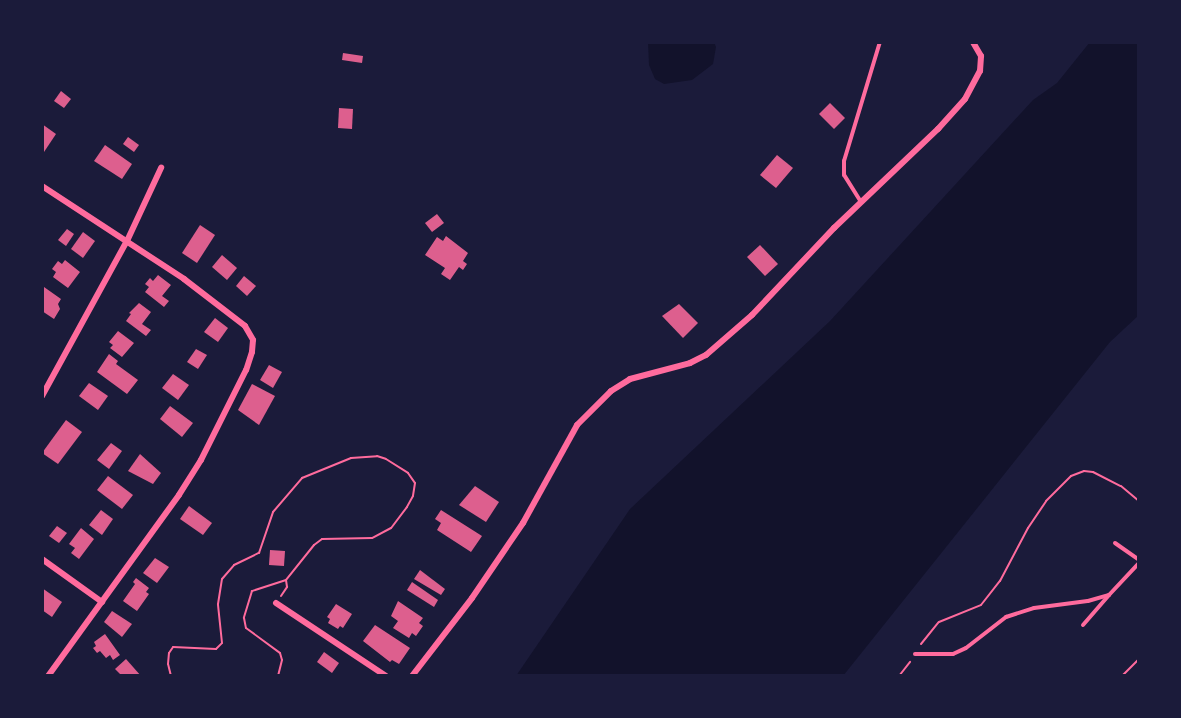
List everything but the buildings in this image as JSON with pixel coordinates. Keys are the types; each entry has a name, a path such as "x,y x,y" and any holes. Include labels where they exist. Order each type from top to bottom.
{"street":[{"path":"412,676 472,598 517,533 577,425 611,391 630,379 690,363 722,344 861,202 938,129 965,99 980,71 981,56 973,42"},
{"path":"42,396 127,241 162,168"},
{"path":"42,186 228,311 245,326 253,340 246,370 216,435 179,495 49,676"},
{"path":"42,559 102,603"},
{"path":"276,603 386,676"}],"lane":[{"path":"861,202 844,175 844,161 880,42"},
{"path":"1083,624 1139,561 1115,543"},
{"path":"915,654 953,654 966,648 1006,617 1034,608 1088,601 1110,595"}],"path":[{"path":"171,676 168,664 169,653 173,647 216,649 222,643 218,604 222,579 234,565 259,553 273,512 302,478 337,463 363,456 386,459 408,473 415,483 413,496 391,528 372,538 322,539 314,545 286,580 252,591 244,618 246,628 280,653 282,660 278,676"},
{"path":"899,676 939,622 981,605 1000,581 1028,528 1046,501 1071,476 1084,471 1093,472 1121,486 1139,501"},
{"path":"276,603 287,587 286,580"},
{"path":"1122,676 1139,659"}],"shaded area":[{"path":"648,42 714,42 716,47 713,64 692,80 664,84 655,79 649,65"},
{"path":"1090,42 1139,42 1139,315 1110,342 843,676 516,676 630,509 830,321 1033,100 1057,83"}]}
